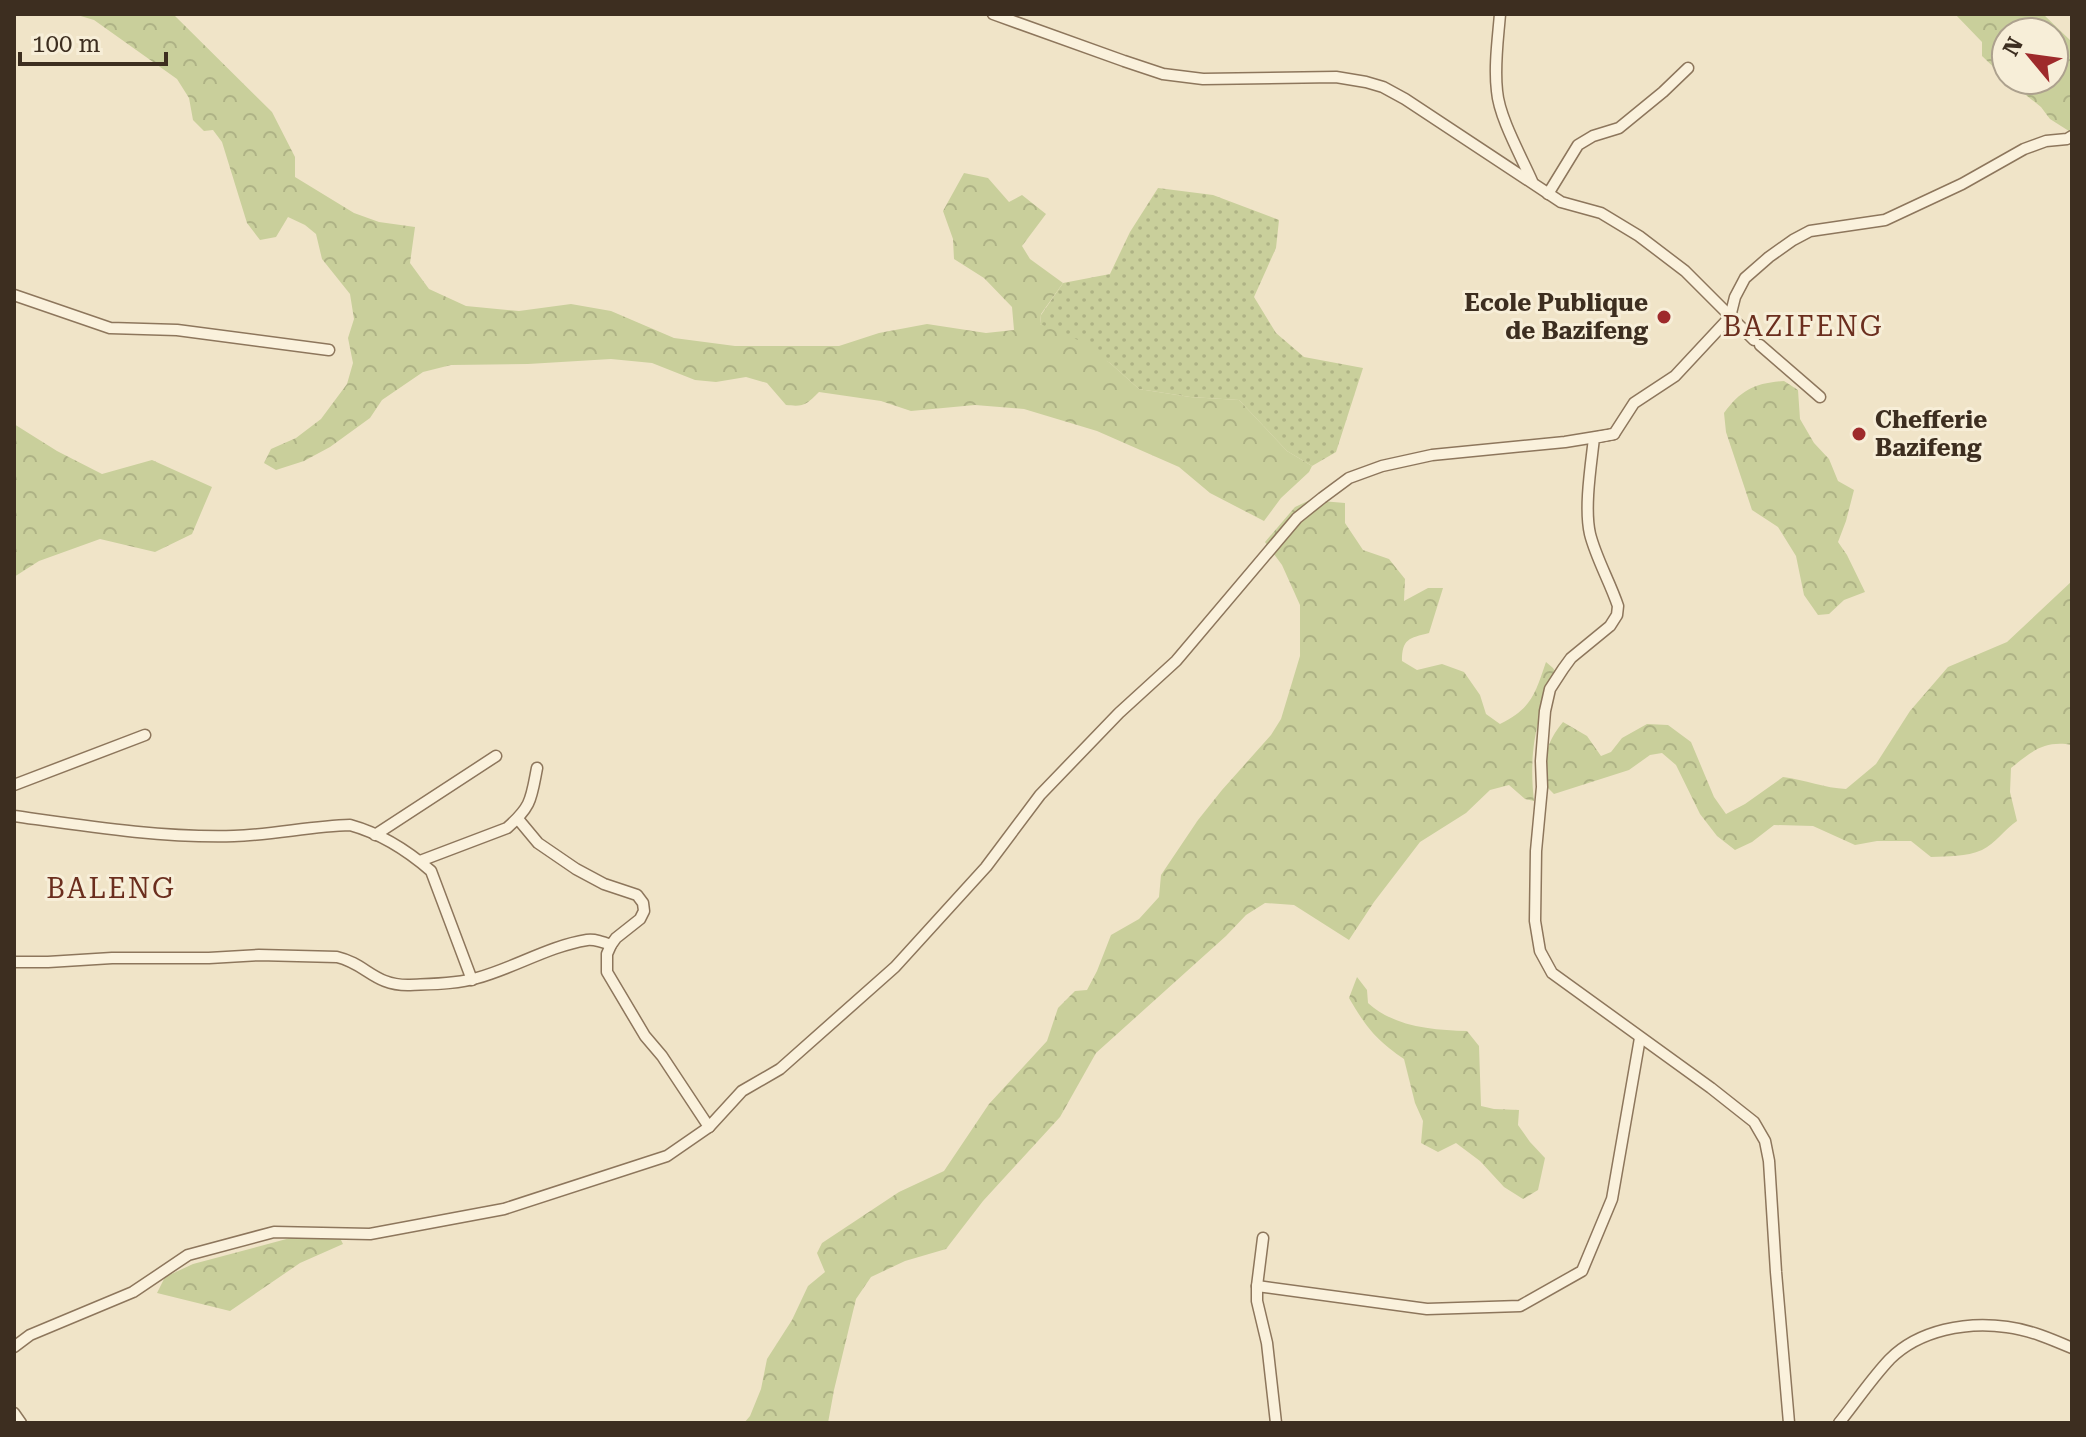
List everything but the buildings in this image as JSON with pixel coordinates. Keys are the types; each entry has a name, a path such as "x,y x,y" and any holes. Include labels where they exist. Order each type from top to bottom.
{"street":[{"path":"993,14 1163,74 1203,79 1324,77 1383,87 1561,202 1601,213 1639,236 1685,271 1730,317 1820,397"},
{"path":"1500,14 1497,93 1533,182"},
{"path":"1548,194 1578,145 1593,136 1619,128 1688,68"},
{"path":"1789,1423 1765,1141 1754,1122 1711,1088 1552,973 1540,951 1535,921 1536,851 1542,787 1542,736 1550,689 1571,658 1610,626 1617,615 1618,606 1594,547 1588,519 1594,438 1614,434 1634,403 1675,376 1730,317 1735,297 1745,278 1793,240 1823,228 1885,220 1962,184 2024,149 2072,136"},
{"path":"14,295 110,328 177,330 329,350"},
{"path":"14,1347 30,1335 133,1292 188,1255 274,1232 370,1234 504,1209 667,1156 709,1127 742,1091 780,1069 895,967 986,867 1040,795 1119,713 1176,661 1297,518 1322,498 1349,478 1382,466 1432,455 1614,434"},
{"path":"14,785 145,735"},
{"path":"375,835 496,756"},
{"path":"420,861 507,828 530,804 537,768"},
{"path":"14,816 177,835 235,836 350,825 364,829 420,861 431,871 472,980"},
{"path":"518,819 538,843 576,869 604,884 637,895 643,903 644,911 640,919 611,945 607,954 607,972 645,1036 709,1127"},
{"path":"14,962 259,955 337,957 347,959 385,982 407,985 472,980 587,940 611,945"},
{"path":"1257,1286 1427,1309 1520,1306 1582,1271 1612,1199 1640,1038"},
{"path":"1263,1238 1257,1286 1259,1315 1267,1343 1276,1423"},
{"path":"1839,1423 1891,1358 1915,1340 1944,1330 1976,1326 2006,1327 2038,1334 2072,1348"},
{"path":"14,1413 21,1423"}],"green space":[{"path":"74,14 173,14 272,112 295,157 295,177 354,213 379,222 415,227 410,263 429,289 466,306 519,311 571,304 611,311 674,338 735,346 839,346 879,333 927,324 986,333 1014,330 1012,307 984,278 954,259 953,239 943,211 964,173 988,178 1009,202 1022,195 1046,214 1022,246 1030,259 1063,283 1041,314 1040,324 1078,340 1139,389 1239,400 1287,451 1312,466 1264,521 1210,493 1179,467 1097,431 1024,409 975,405 911,411 881,401 819,392 804,404 786,405 767,383 746,377 716,382 695,380 652,363 611,359 451,365 423,372 382,400 370,418 330,447 304,461 276,470 264,463 271,449 296,438 321,419 347,384 353,363 348,338 354,319 350,294 322,259 316,234 305,225 288,217 276,237 260,240 247,223 222,142 213,130 204,131 193,120 189,98 177,79 94,20"},
{"path":"1955,14 2045,16 1990,16 1990,64 1982,56 1982,42"},
{"path":"2070,40 2072,133 2050,119 2027,96 2070,96"},
{"path":"1158,188 1213,195 1279,220 1276,248 1254,297 1276,333 1304,357 1363,368 1336,452 1312,466 1287,451 1239,400 1139,389 1110,363 1040,324 1041,315 1063,283 1110,274 1130,232"},
{"path":"1784,381 1798,390 1800,419 1814,443 1829,459 1838,481 1854,490 1838,542 1865,592 1844,600 1829,614 1818,615 1804,595 1796,556 1778,527 1752,510 1726,432 1724,413 1736,399 1757,386"},
{"path":"14,424 102,474 152,460 212,487 192,534 155,552 100,539 39,561 14,577"},
{"path":"1310,500 1345,503 1345,523 1363,550 1389,559 1405,579 1404,601 1428,588 1443,588 1429,633 1416,636 1405,644 1402,661 1417,670 1442,664 1464,672 1480,695 1486,714 1500,724 1526,706 1546,662 1553,668 1559,678 1544,706 1535,736 1532,769 1534,801 1525,799 1509,785 1490,790 1466,813 1420,842 1349,940 1294,905 1265,903 1246,915 1096,1053 1060,1117 983,1201 946,1249 905,1261 871,1277 856,1299 828,1423 744,1423 761,1389 767,1359 792,1320 808,1286 825,1272 817,1253 822,1243 899,1192 944,1171 989,1104 1047,1041 1058,1008 1075,991 1087,990 1111,935 1139,919 1159,897 1161,875 1198,820 1271,735 1281,719 1300,656 1300,605 1282,565 1265,542 1295,507"},
{"path":"2072,581 2072,745 2046,746 2011,768 2010,792 2017,821 1982,850 1931,857 1911,841 1877,841 1855,845 1813,826 1774,825 1752,842 1735,850 1717,836 1700,814 1676,765 1662,753 1650,755 1629,770 1554,794 1547,787 1547,752 1563,722 1587,736 1601,756 1611,752 1622,738 1647,724 1668,725 1691,742 1714,797 1726,814 1783,777 1846,789 1876,764 1910,711 1948,667 2007,642"},
{"path":"1357,977 1367,990 1368,1003 1390,1017 1428,1028 1467,1031 1479,1046 1481,1106 1519,1110 1518,1125 1545,1158 1538,1190 1523,1199 1504,1187 1480,1161 1456,1143 1438,1152 1421,1143 1423,1121 1404,1059 1372,1032 1349,998"},
{"path":"305,1234 338,1234 343,1244 300,1263 230,1311 157,1293 165,1277 193,1264"}],"place":[{"name":"Ecole Publique de Bazifeng","path":"1664,317"},
{"name":"Chefferie Bazifeng","path":"1859,434"}],"district":[{"name":"BAZIFENG","path":"1803,326"},
{"name":"BALENG","path":"111,888"}]}
